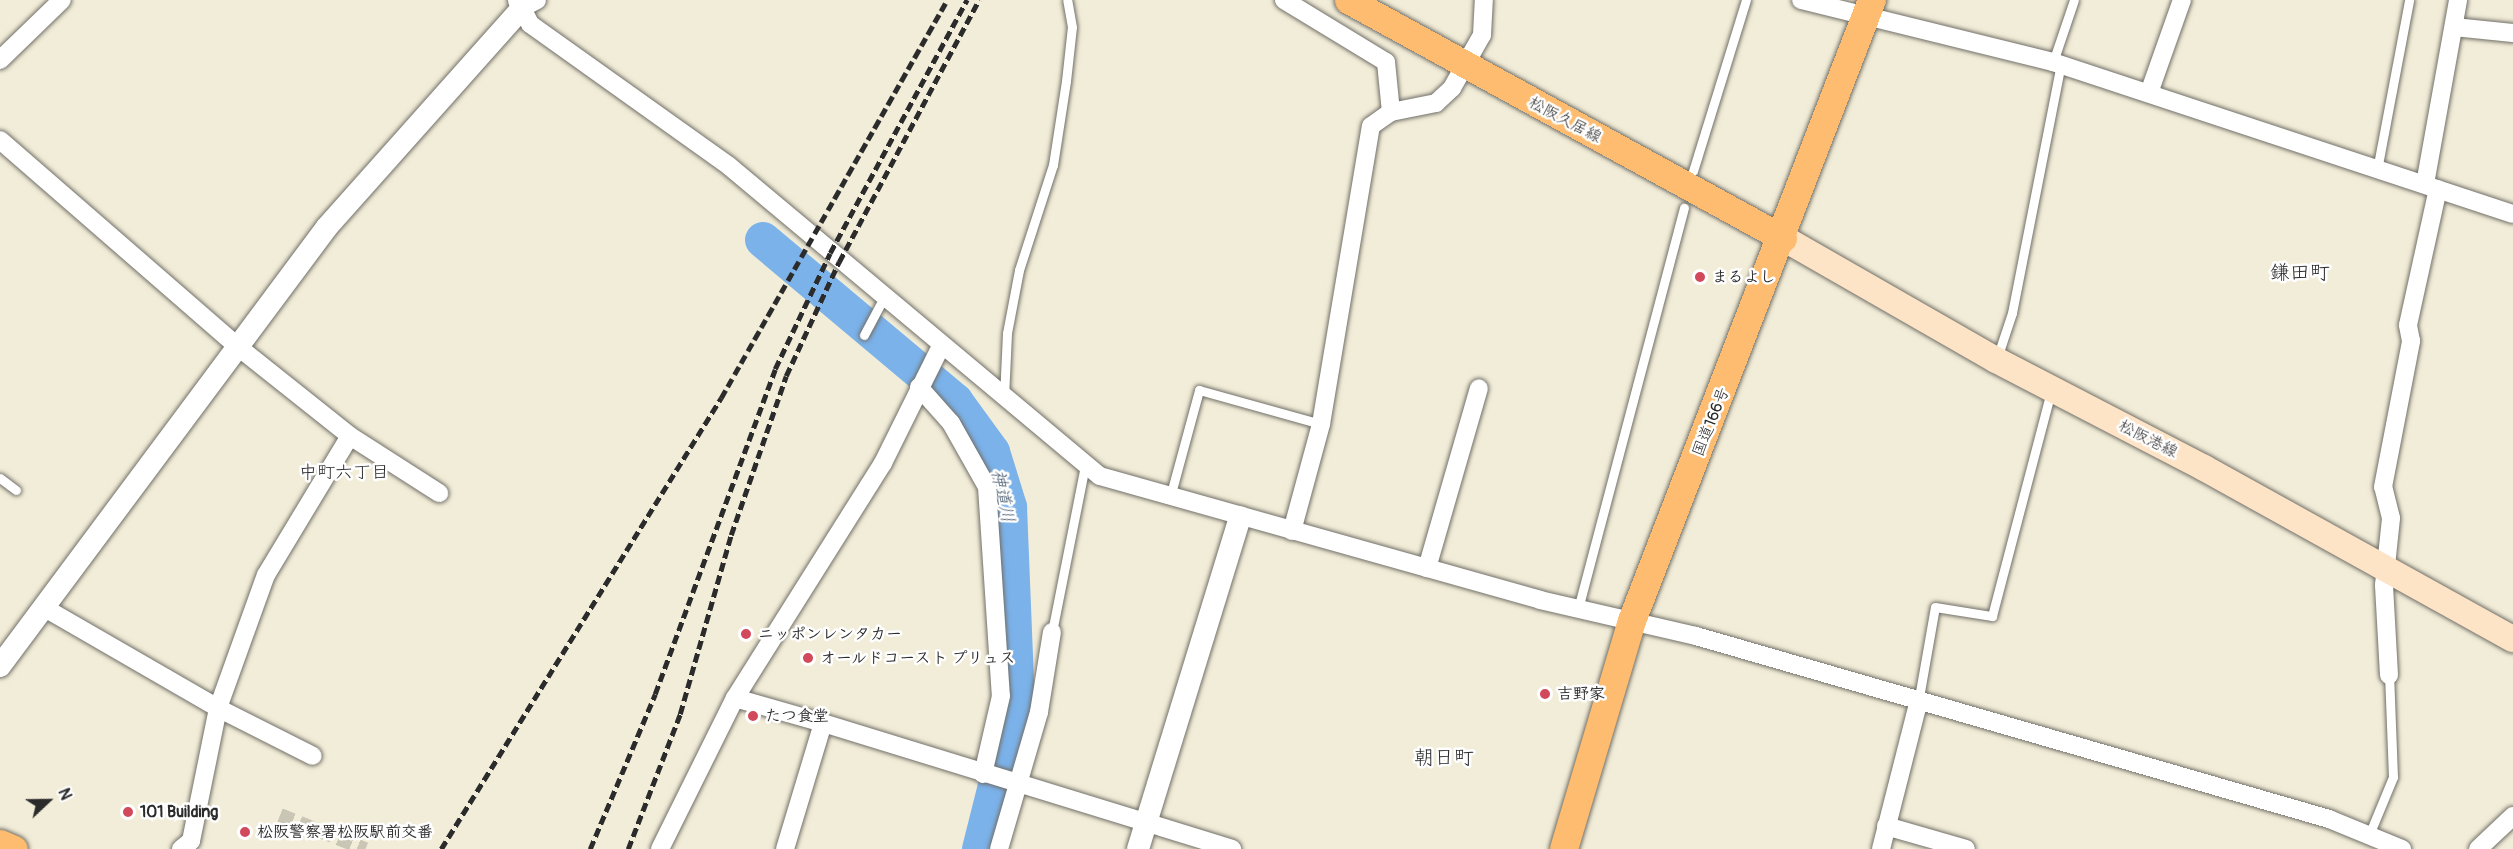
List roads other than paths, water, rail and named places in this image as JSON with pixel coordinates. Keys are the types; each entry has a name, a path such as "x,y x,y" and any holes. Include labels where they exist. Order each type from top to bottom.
{"highway":[{"name":"国道166号","path":"1564,849 1632,621 1783,238 1869,8"}],"main road":[{"name":"松阪久居線","path":"1348,0 1783,238"},
{"name":"松阪港線","path":"1783,238 1996,360 2513,639"},
{"path":"0,843 14,849"}],"street":[{"path":"0,60 62,0"},
{"path":"1284,0 1386,62 1391,112"},
{"path":"1292,531 1321,424 1364,144 1371,126 1391,112 1436,103 1467,67 1486,21 1484,0"},
{"path":"1801,0 1869,8 2057,63 2377,170 2512,208"},
{"path":"2149,93 2182,0"},
{"path":"2389,675 2385,570 2391,518 2383,487 2411,341 2408,325 2432,186 2458,0"},
{"path":"526,3 530,24 729,166 883,300 1100,476 1170,498 1427,568 1579,605 1918,704 2329,819 2402,849"},
{"path":"0,666 327,227 526,3"},
{"path":"2454,27 2513,33"},
{"path":"0,140 237,346 350,436 439,493"},
{"path":"660,849 735,698 805,583 883,463 941,346"},
{"path":"919,387 951,423 987,487 1001,696 987,775"},
{"path":"1427,568 1479,388"},
{"path":"182,849 191,841 218,708 266,575 350,436"},
{"path":"1138,849 1240,517"},
{"path":"44,607 218,708 314,756"},
{"path":"999,849 1015,783 1039,712 1052,632"},
{"path":"735,698 1232,849"},
{"path":"1881,849 1918,704"},
{"path":"785,849 823,723"},
{"path":"2478,849 2513,816"},
{"path":"1886,826 1966,849"}],"lane":[{"path":"1004,397 1007,333 1019,270 1053,165 1072,27 1066,0"},
{"path":"1694,171 1746,0"},
{"path":"1996,360 2012,313 2057,63 2074,0"},
{"path":"2377,170 2409,0"},
{"path":"1579,605 1684,208"},
{"path":"864,335 883,300"},
{"path":"1918,704 1935,607 1992,616 2052,389"},
{"path":"1170,498 1199,390 1321,424"},
{"path":"1052,632 1086,465"},
{"path":"0,478 16,490"},
{"path":"2369,835 2393,777 2389,675"}],"waterway":[{"name":"神道川","path":"763,240 955,401 992,452 1009,507 1017,702 980,849"}],"tunnel":[{"path":"280,815 365,849"}],"railway":[{"path":"441,849 721,398 947,0"},
{"path":"590,849 655,694 775,369 830,253 967,0"},
{"path":"628,849 680,714 731,535 786,376 839,262 979,0"}],"place":[{"name":"まるよし","path":"1700,277"},
{"name":"ニッポンレンタカー","path":"746,634"},
{"name":"オールドコースト プリュス","path":"808,658"},
{"name":"吉野家","path":"1545,694"},
{"name":"たつ食堂","path":"753,716"},
{"name":"101 Building","path":"128,812"},
{"name":"松阪警察署松阪駅前交番","path":"245,832"}],"district":[{"name":"鎌田町","path":"2300,272"},
{"name":"中町六丁目","path":"344,473"},
{"name":"朝日町","path":"1444,757"}]}
